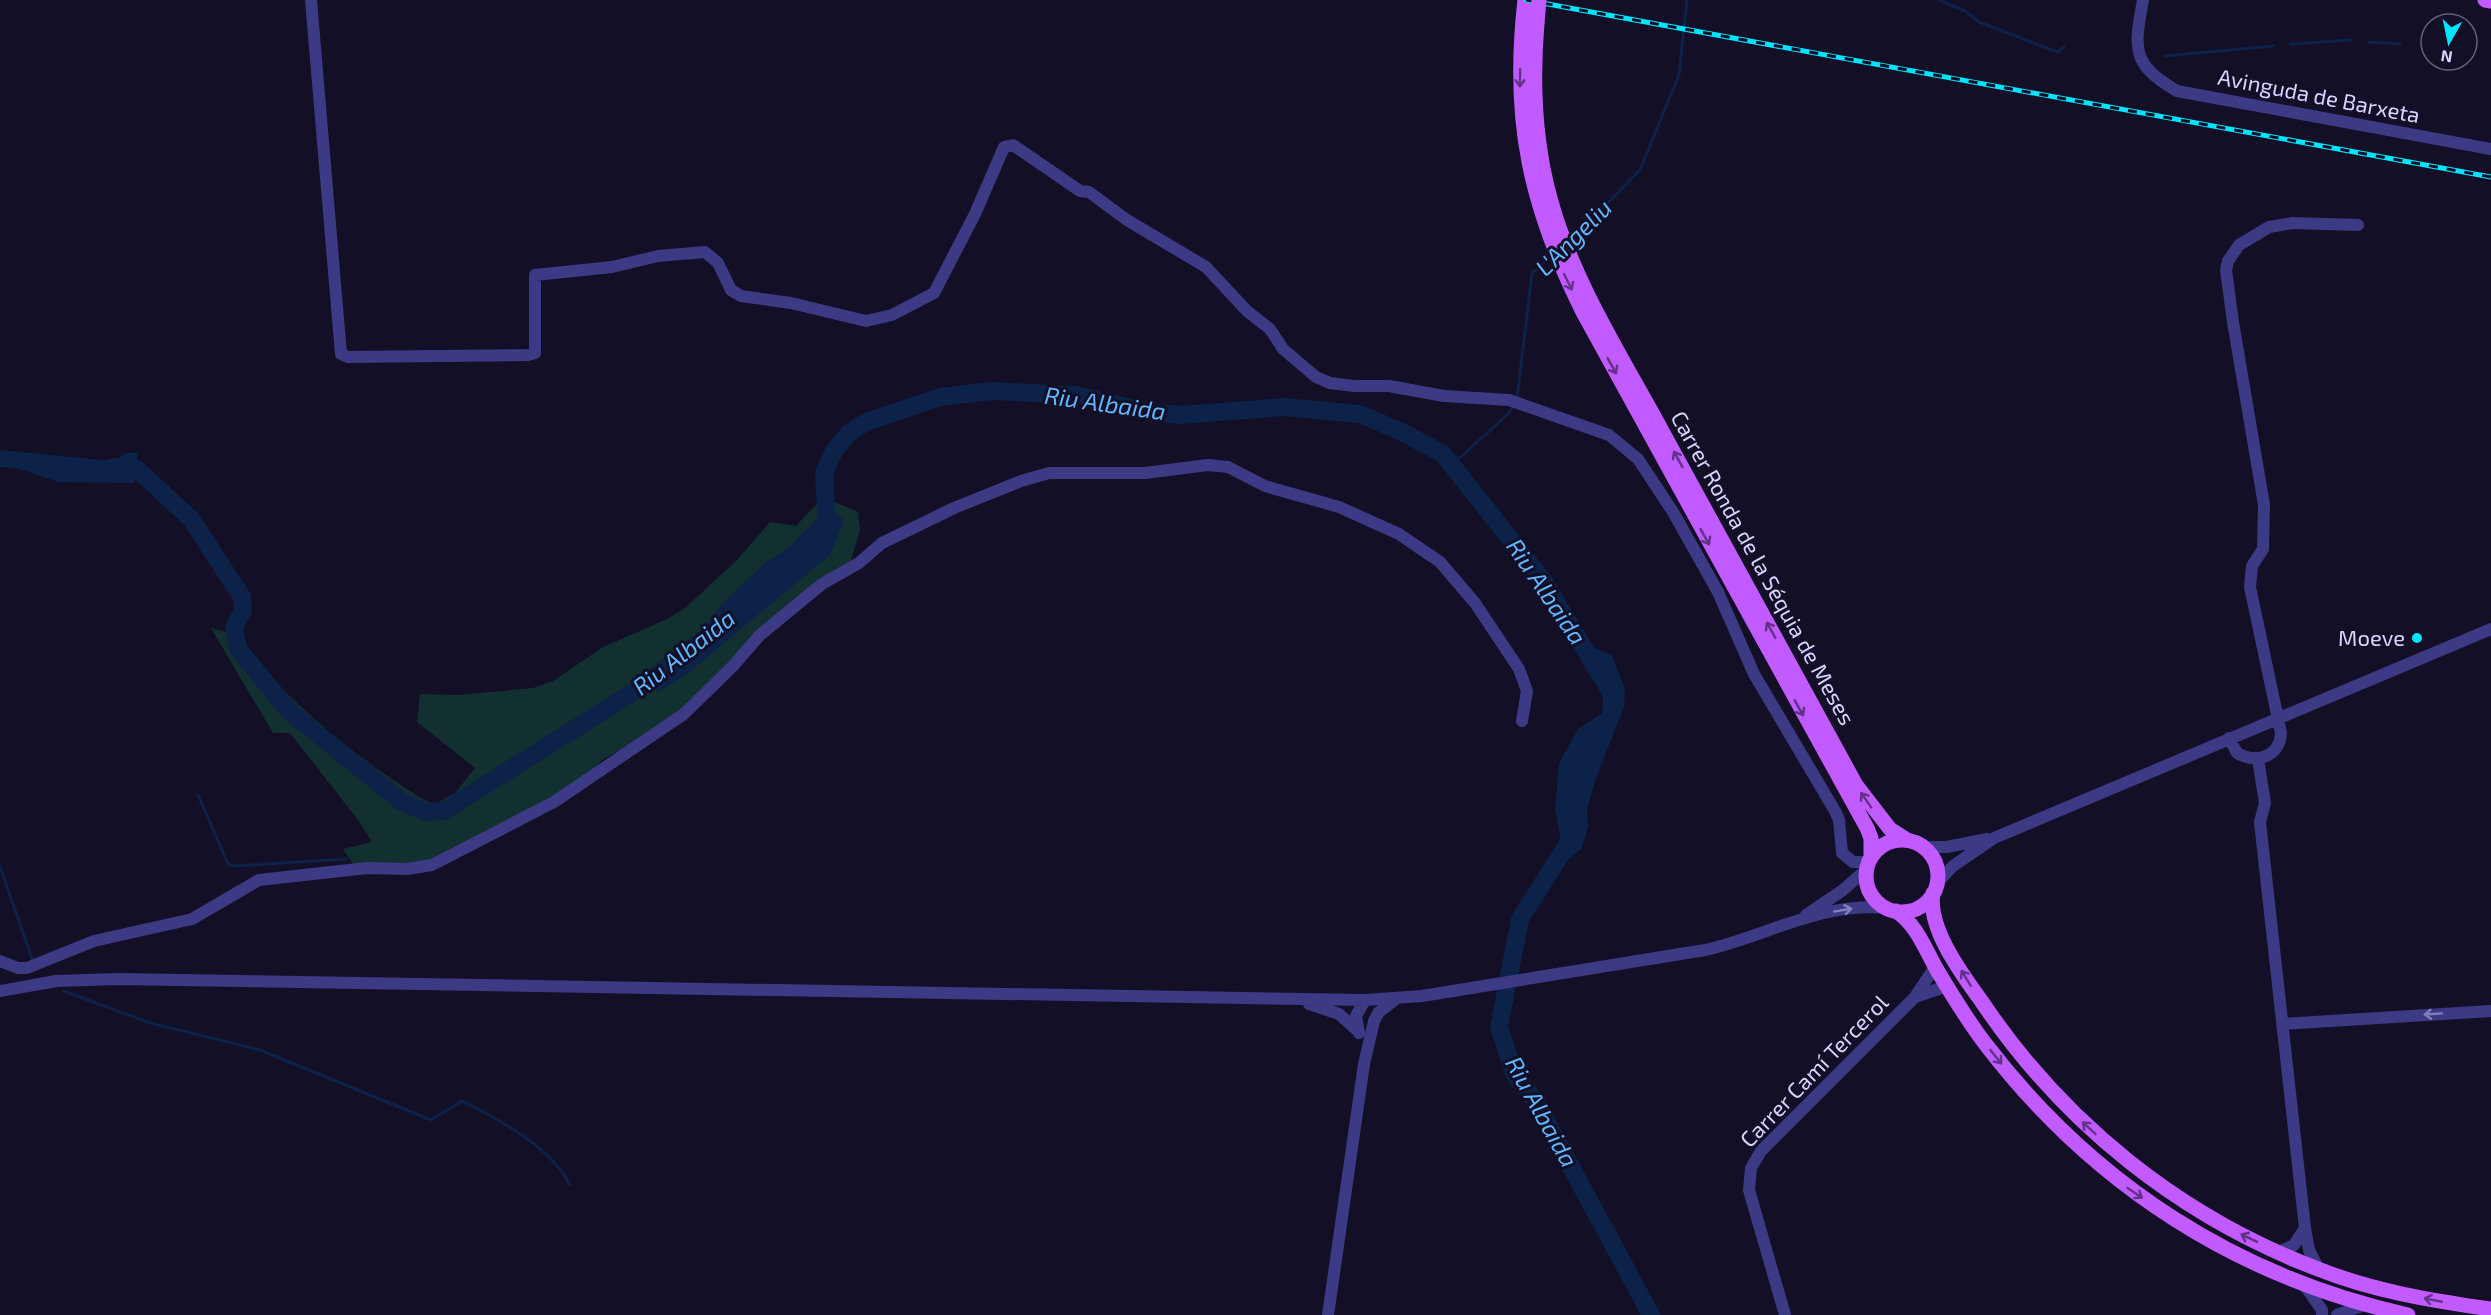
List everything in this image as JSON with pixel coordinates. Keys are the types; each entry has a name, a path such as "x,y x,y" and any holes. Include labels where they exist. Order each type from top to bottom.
{"main road":[{"path":"1525,0 1530,21 1544,204 1555,254 1590,310"},
{"path":"1530,21 1539,0"},
{"path":"2485,0 2491,1"},
{"name":"Carrer Ronda de la Séquia de Meses","path":"1590,310 1856,785 1890,829 1907,840"},
{"name":"Carrer Ronda de la Séquia de Meses","path":"1590,310 1845,792 1867,828 1871,838 1869,863"},
{"path":"2408,1315 2364,1305 2305,1286 2227,1251 2124,1186 2078,1146 2024,1091 1987,1046 1935,967 1914,929 1891,909 1878,903 1868,887 1869,863 1891,842 1907,840 1923,847 1935,863 1932,915 1956,963 2002,1031 2048,1087 2090,1129 2135,1167 2192,1208 2235,1232 2319,1270 2380,1288 2491,1309"},
{"path":"1891,909 1917,908 1935,888"}],"street":[{"path":"311,0 341,354 348,357 528,355 535,353 535,275 612,267 658,256 705,252 718,263 731,290 741,296 791,303 866,321 892,315 934,293 975,214 1004,147 1013,145 1080,190 1089,192 1127,220 1206,267 1247,311 1270,329 1283,349 1316,377 1330,383 1389,386 1444,396 1515,402 1548,416 1610,435 1638,459 1654,481 1696,553 1727,610 1754,674 1835,811 1839,820 1842,853 1853,862 1869,863"},
{"name":"Avinguda de Barxeta","path":"2143,0 2137,32 2138,51 2146,70 2177,91 2491,149"},
{"path":"2229,738 2237,753 2258,759 2271,754 2278,745 2281,733 2250,587 2252,566 2263,549 2264,505 2226,270 2231,253 2239,244 2270,227 2293,223 2358,225"},
{"path":"0,961 18,968 27,968 94,940 192,919 243,888 268,878 367,868 407,869 432,865 554,802 684,714 733,666 753,642 781,617 822,584 859,563 882,543 954,508 1021,481 1049,473 1151,473 1208,465 1228,467 1265,486 1340,507 1399,534 1440,562 1474,603 1519,669 1527,691 1522,721"},
{"path":"1935,888 1953,866 1994,838 2277,717 2491,629"},
{"path":"2258,759 2265,803 2260,822 2305,1228 2309,1250 2319,1270"},
{"path":"1923,847 1947,847 1994,838"},
{"path":"1801,919 1843,890 1869,863"},
{"path":"0,991 56,981 118,979 1397,999 1669,956 1740,942 1801,919 1847,909 1891,909"},
{"name":"Carrer Camí Tercerol","path":"1785,1315 1749,1190 1751,1168 1761,1151 1914,998 1935,967"},
{"path":"0,982 25,986"},
{"name":"Carrer Camí Tercerol","path":"1914,998 1947,986"},
{"path":"1287,999 1339,1014 1359,1032"},
{"path":"1328,1315 1364,1064 1374,1021 1379,1012 1397,999"},
{"path":"1365,1000 1374,1016 1374,1021"},
{"path":"1364,1064 1356,1016 1365,1000"},
{"path":"2282,1024 2491,1011"},
{"path":"2279,1252 2294,1245 2305,1228"},
{"path":"2305,1286 2322,1310 2322,1315"},
{"path":"2337,1315 2342,1311 2364,1305"}],"green space":[{"path":"823,497 858,512 860,530 851,560 694,700 648,735 602,760 583,779 509,821 500,823 431,860 411,864 353,864 343,849 372,842 358,820 290,733 273,733 211,628 241,636 276,682 300,706 384,774 434,805 456,792 475,768 417,722 420,694 459,695 533,688 553,681 603,647 665,620 684,609 737,560 770,522 796,526"}],"water":[{"path":"0,450 113,461 127,453 138,452 135,483 58,482 20,469 0,467"},
{"path":"837,513 844,521 830,555 688,673 658,692 649,669 703,629 720,606 767,561 790,547 821,514"},
{"path":"1596,648 1612,655 1625,690 1624,707 1595,781 1587,810 1588,826 1582,848 1559,868 1551,861 1561,841 1555,809 1559,763 1578,729 1602,713 1603,698 1584,660"}],"waterway":[{"name":"L'Angeliu","path":"1571,241 1640,170 1679,75 1687,0"},
{"path":"1939,0 1965,11 1979,22 2057,52 2064,47"},
{"path":"2290,44 2352,40"},
{"path":"2369,42 2400,44"},
{"path":"2164,56 2274,46"},
{"name":"L'Angeliu","path":"1517,399 1532,273 1552,257"},
{"name":"Riu Albaida","path":"823,534 827,525 824,473 834,451 849,433 866,422 940,397 992,391 1075,395 1153,413 1181,415 1284,407 1360,414 1400,431 1443,454 1545,583 1600,675"},
{"name":"L'Angeliu","path":"1452,465 1509,413 1514,404"},
{"name":"Riu Albaida","path":"113,467 137,469 191,519 242,597 243,611 234,627 238,649 289,711 402,802 426,812 444,811 673,667"},
{"path":"198,795 228,864 235,866 346,859"},
{"name":"Riu Albaida","path":"1567,845 1520,919 1499,1027 1514,1073 1536,1102 1651,1315"},
{"path":"0,867 33,961"},
{"path":"64,991 150,1023 260,1050 431,1120 462,1101 508,1126 537,1146 550,1158 570,1185"}],"railway":[{"path":"1526,0 2491,177"}],"place":[{"name":"Moeve","path":"2417,638"}]}
